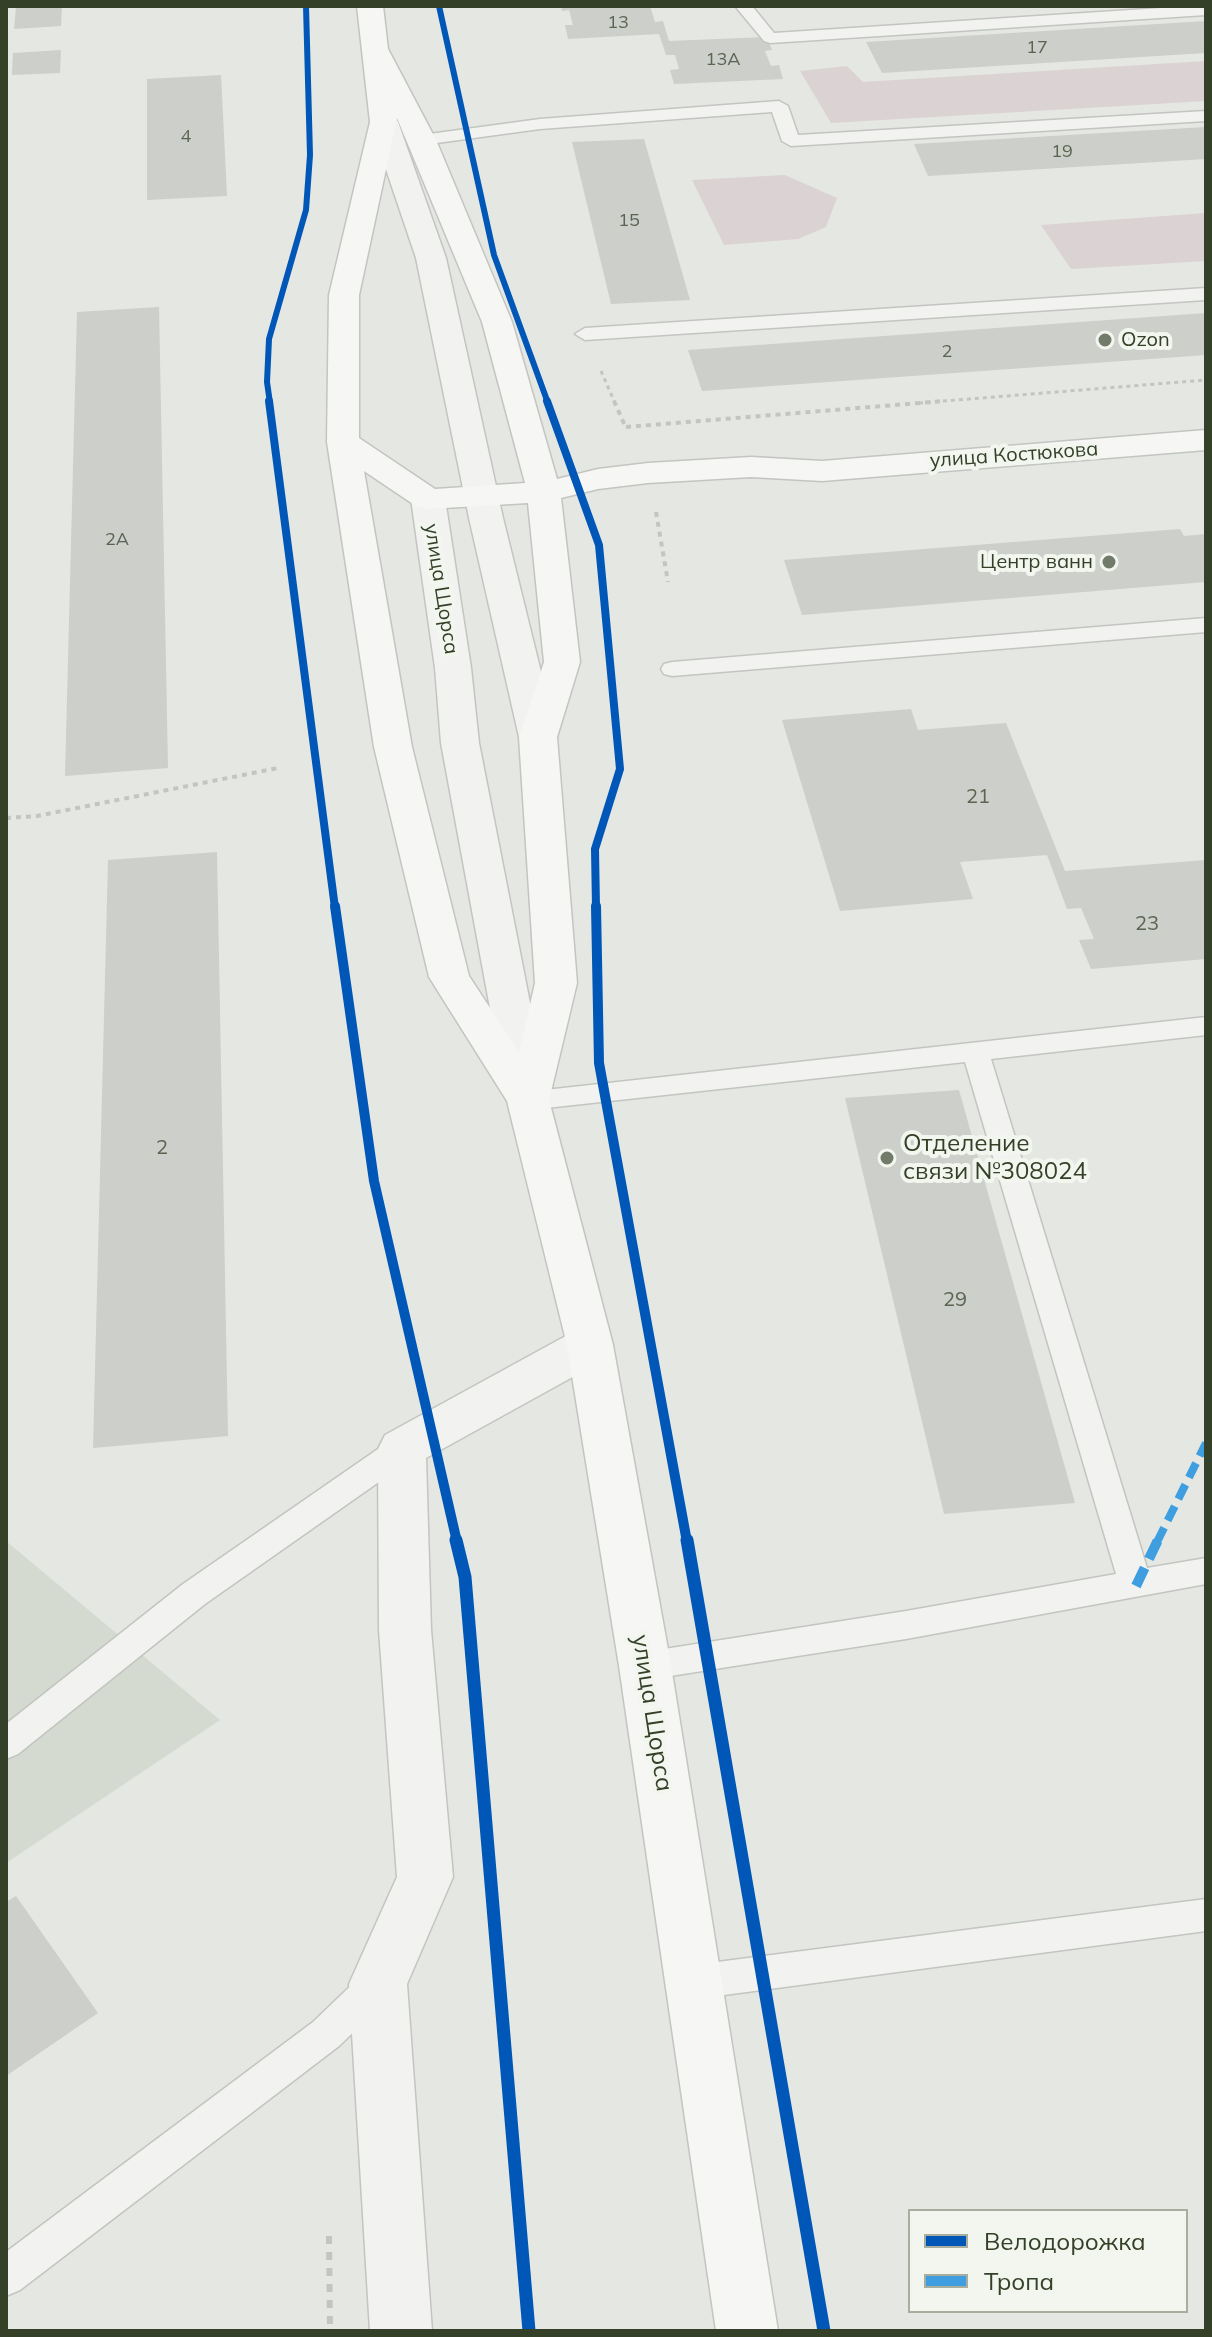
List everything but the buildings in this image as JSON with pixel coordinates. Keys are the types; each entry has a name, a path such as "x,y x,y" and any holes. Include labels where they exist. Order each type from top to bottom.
{"main road":[{"name":"улица Щорса","path":"370,6 384,122 344,295 343,442 428,499"},
{"path":"375,49 422,140 497,322 544,492 562,662 538,737"},
{"name":"улица Костюкова","path":"428,499 544,492 601,504 654,502 763,491 822,471 1206,440"},
{"path":"343,442 393,747 449,977 528,1100"},
{"name":"улица Щорса","path":"538,737 556,983 528,1100 590,1345 645,1666 747,2331"}],"street":[{"name":"улица Щорса","path":"384,122 431,258 481,496 538,737"},
{"name":"улица Щорса","path":"428,499 453,668 460,743 528,1100"},
{"path":"401,2331 378,1984 425,1877 405,1630 402,1449 590,1345"}],"lane":[{"path":"743,6 770,38 1206,10"},
{"path":"422,140 540,124 779,106 791,141 1206,116"},
{"path":"585,334 1206,294"},
{"path":"672,669 1206,625"},
{"path":"528,1100 1206,1026"},
{"path":"975,1050 1136,1586"},
{"path":"6,1744 194,1594 402,1449"},
{"path":"645,1666 1136,1586 1206,1571"},
{"path":"694,1982 1206,1915"},
{"path":"6,2276 326,2034 378,1984"}],"path":[{"path":"626,427 1206,380"},
{"path":"6,818 37,816 278,768"}],"shaded area":[{"path":"1206,61 1206,101 831,123 800,71 847,66 863,82"},
{"path":"785,175 837,198 826,227 798,239 724,245 692,180"},
{"path":"1206,213 1206,261 1071,269 1041,225"},
{"path":"6,1541 220,1720 6,1863"}],"marked path":[{"path":"1136,1586 1206,1443"}],"cycle path":[{"path":"306,6 310,155 306,210 269,339 267,382 331,879 374,1181 465,1577 529,2331"},
{"path":"439,6 494,255 599,545 620,769 595,849 599,1063 708,1656 824,2331"}],"place":[{"name":"Ozon","path":"1105,340"},
{"name":"Центр ванн","path":"1109,562"},
{"name":"Отделение связи №308024","path":"887,1158"}]}
